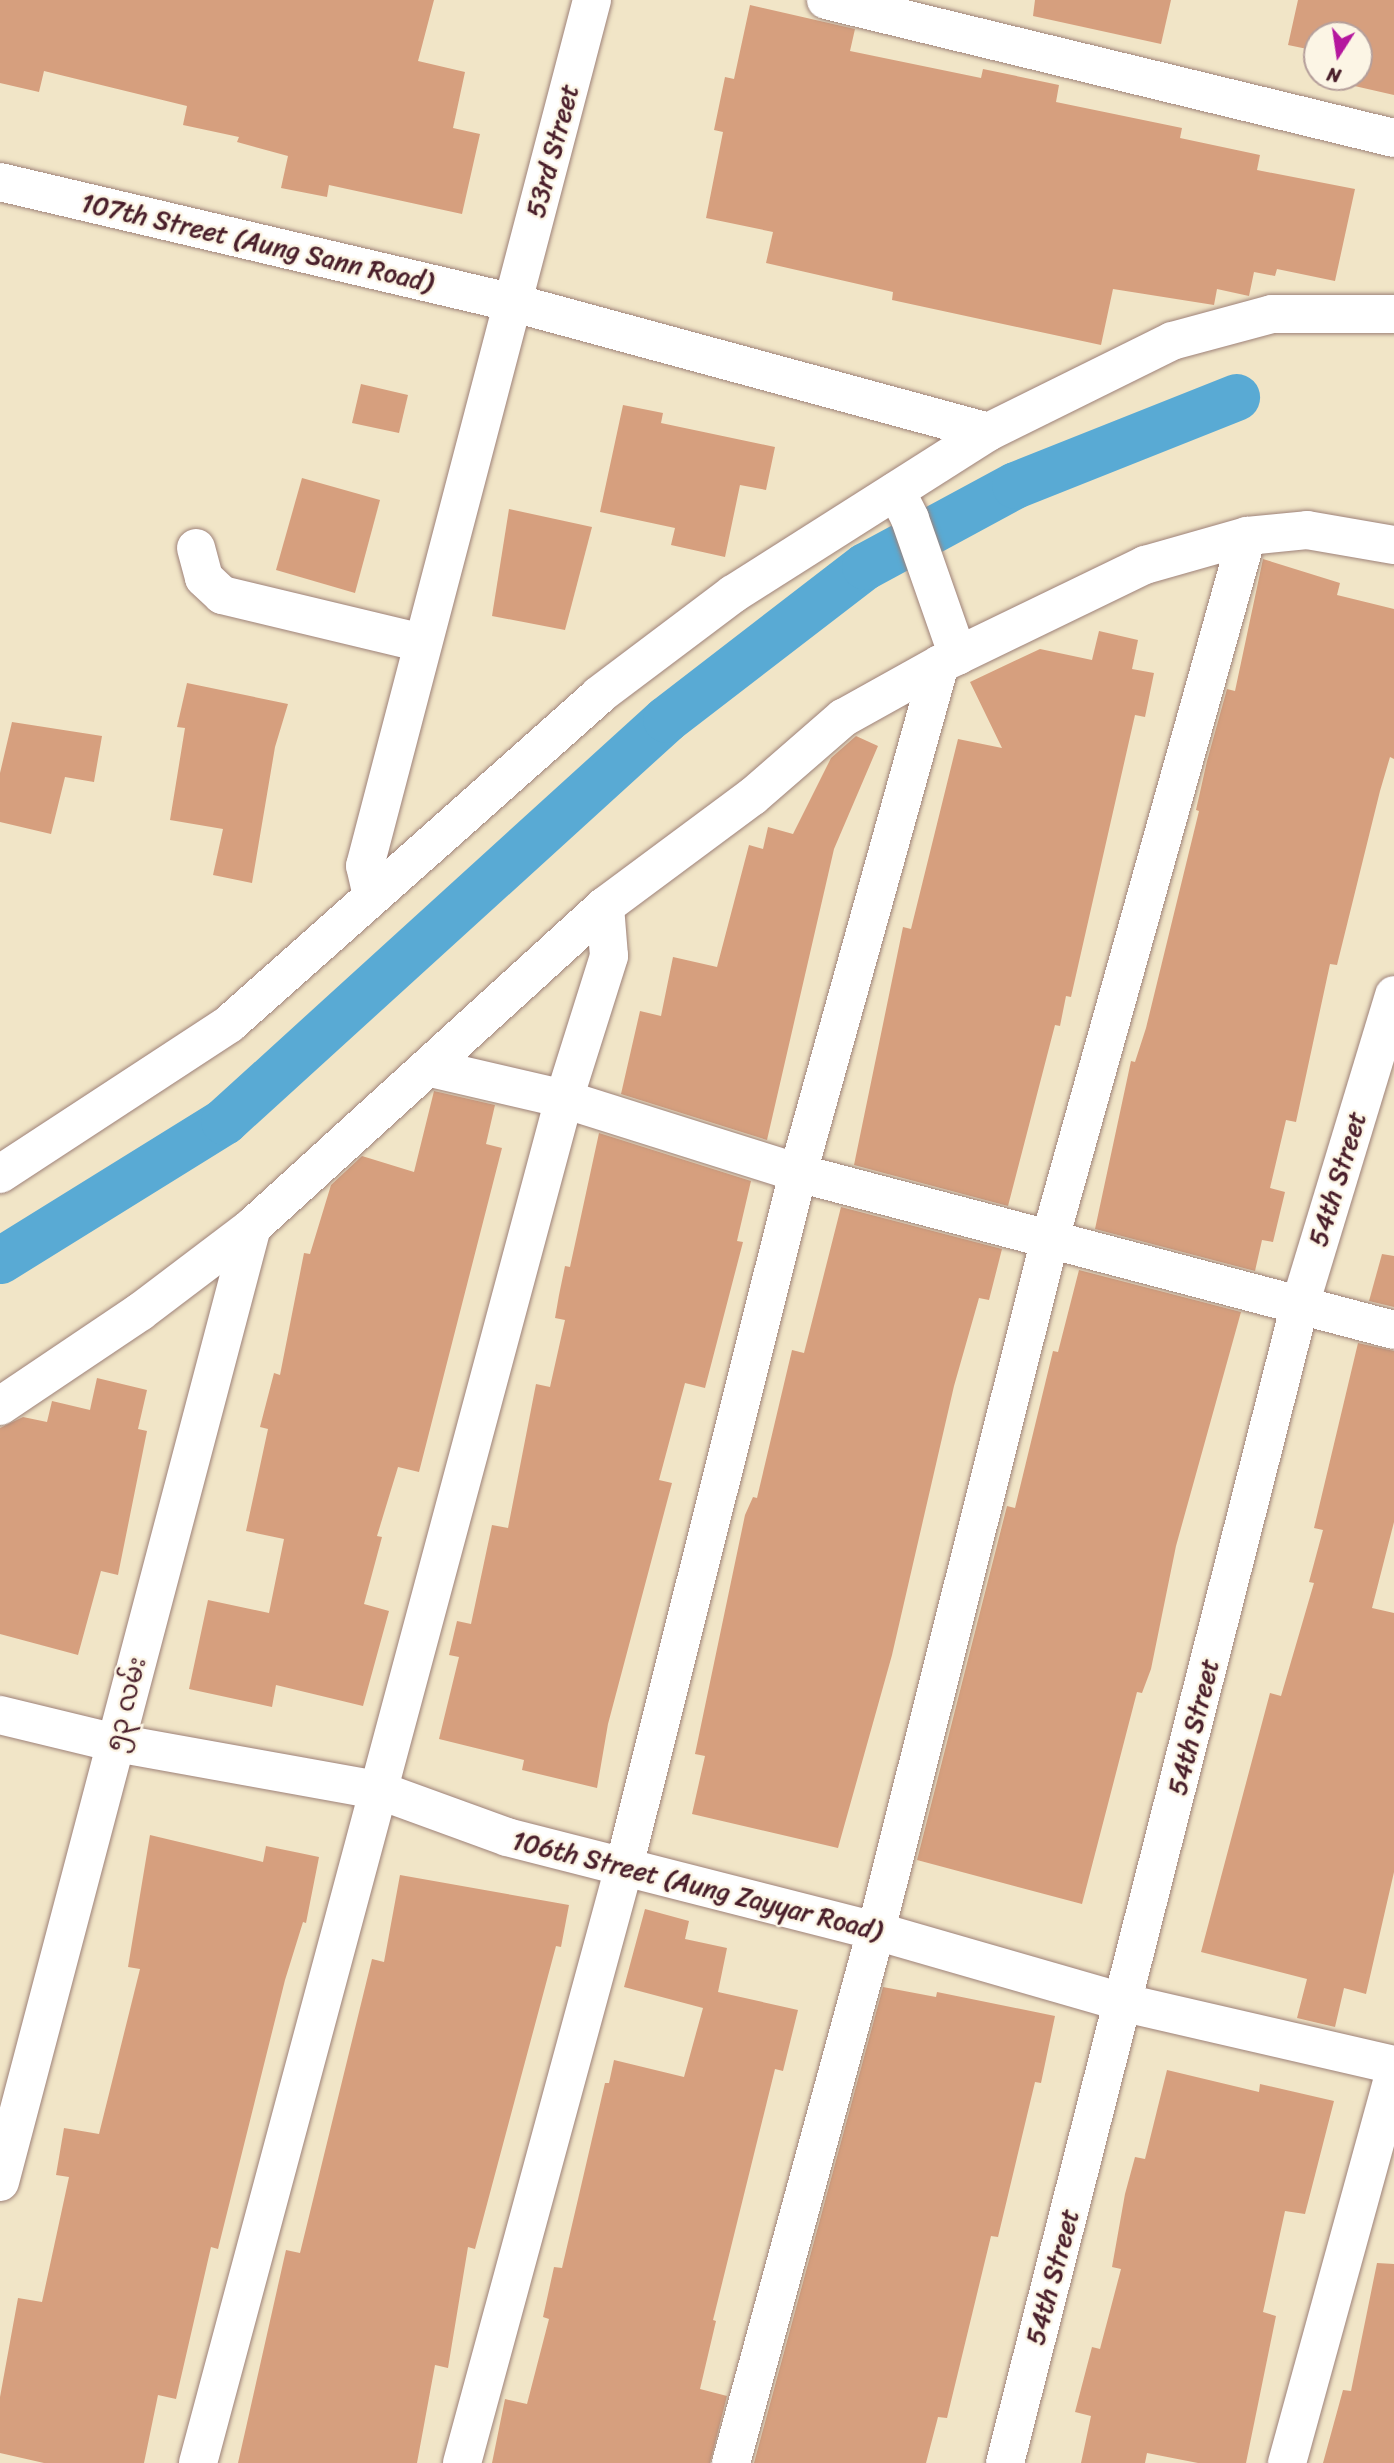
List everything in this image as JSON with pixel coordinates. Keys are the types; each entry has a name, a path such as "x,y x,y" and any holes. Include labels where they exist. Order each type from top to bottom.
{"street":[{"name":"53rd Street","path":"372,896 365,866 592,0"},
{"path":"826,0 1394,138"},
{"name":"107th Street (Aung Sann Road)","path":"0,182 514,303 988,432"},
{"path":"0,1174 229,1024 599,695 733,594 903,505 988,432 1172,341 1272,314 1394,314"},
{"path":"462,2463 624,1867 798,1173 949,660 944,615 903,505"},
{"path":"0,1406 140,1312 252,1227 431,1068 605,906 752,797 843,718 949,660 1145,565 1247,536 1307,530 1394,545"},
{"path":"730,2463 876,1931 1050,1238 1247,536"},
{"path":"196,548 204,578 222,594 422,643"},
{"path":"198,2463 564,1099 609,956 605,906"},
{"name":"54th Street","path":"1005,2463 1125,2003 1299,1308 1394,995"},
{"path":"431,1068 564,1099 798,1173 1050,1238 1299,1308 1394,1331"},
{"name":"၅၃ လမ်း","path":"0,2182 252,1227"},
{"name":"106th Street (Aung Zayyar Road)","path":"0,1715 116,1743 378,1790 507,1838 876,1931 1125,2003 1394,2065"},
{"path":"1287,2463 1394,2075"}],"building":[{"path":"0,0 434,0 418,61 465,72 453,128 480,134 462,214 329,185 327,197 281,188 288,156 237,142 239,137 183,125 187,106 44,71 39,92 0,83"},
{"path":"1035,0 1171,0 1161,44 1033,16"},
{"path":"1298,0 1394,0 1394,95 1373,90 1373,21 1303,21 1303,48 1288,45"},
{"path":"750,5 855,29 850,51 981,78 983,69 1059,85 1056,102 1182,128 1180,138 1260,155 1257,170 1355,189 1335,281 1277,269 1275,276 1254,272 1249,296 1217,289 1214,305 1113,289 1101,345 892,300 893,292 766,263 773,232 706,218 723,132 714,130 725,77 734,79"},
{"path":"361,384 408,395 399,433 352,423"},
{"path":"623,405 663,413 661,423 775,447 766,490 740,485 725,557 671,545 675,528 600,512"},
{"path":"302,478 380,500 355,593 276,570"},
{"path":"509,509 592,527 565,630 492,616"},
{"path":"1263,559 1340,583 1337,595 1394,609 1394,759 1390,757 1380,791 1337,965 1330,964 1296,1122 1286,1120 1270,1188 1285,1192 1273,1242 1262,1240 1255,1271 1095,1229 1131,1061 1135,1062 1146,1028 1199,811 1196,810 1207,761 1227,689 1235,691"},
{"path":"1099,631 1138,640 1132,669 1154,673 1145,717 1135,715 1071,997 1066,996 1060,1026 1055,1025 1008,1206 854,1165 903,927 911,929 958,739 1002,748 970,682 1040,649 1092,660"},
{"path":"187,683 288,704 275,747 252,883 213,875 223,829 170,820 185,728 177,727"},
{"path":"12,722 102,736 94,782 65,777 51,834 0,822 0,773"},
{"path":"856,736 878,746 834,849 767,1140 621,1094 640,1011 661,1016 673,957 717,967 749,845 763,849 768,827 793,834 831,758"},
{"path":"434,1091 495,1105 486,1144 502,1148 419,1472 398,1467 377,1536 382,1537 364,1604 389,1611 363,1706 276,1685 272,1707 189,1689 208,1600 269,1613 284,1539 246,1531 268,1429 260,1427 274,1373 280,1375 304,1253 310,1254 331,1185 362,1156 414,1172"},
{"path":"599,1133 751,1181 737,1241 743,1242 705,1388 685,1383 659,1480 672,1483 608,1724 597,1788 522,1770 524,1760 439,1739 459,1657 449,1655 457,1621 471,1624 492,1525 508,1528 536,1384 550,1387 565,1320 555,1318 559,1295 565,1266 570,1267"},
{"path":"841,1207 1002,1249 989,1300 979,1298 954,1386 892,1655 838,1848 692,1814 705,1756 695,1754 745,1515 753,1497 757,1498 792,1350 804,1353"},
{"path":"1382,1254 1394,1256 1394,1307 1369,1301"},
{"path":"1079,1270 1241,1312 1176,1546 1151,1669 1142,1693 1137,1692 1082,1904 917,1860 1007,1506 1015,1508 1053,1351 1058,1352"},
{"path":"1358,1343 1394,1351 1394,1522 1372,1608 1394,1613 1394,1872 1366,1994 1344,1988 1335,2027 1297,2018 1307,1979 1201,1952 1270,1693 1281,1696 1314,1583 1309,1582 1323,1530 1314,1528"},
{"path":"97,1378 147,1390 138,1429 147,1431 118,1575 101,1571 78,1655 0,1634 0,1428 23,1417 47,1422 52,1401 90,1410"},
{"path":"150,1835 263,1862 266,1846 319,1857 306,1923 303,1922 285,1980 218,2249 211,2247 176,2399 158,2395 144,2463 44,2463 0,2453 0,2397 18,2298 42,2302 69,2177 56,2175 64,2128 99,2134 140,1969 128,1967"},
{"path":"400,1875 569,1905 561,1947 556,1946 475,2249 468,2247 448,2368 435,2365 417,2463 238,2463 286,2250 300,2253 372,1959 384,1962"},
{"path":"645,1909 689,1921 685,1939 727,1948 718,1992 798,2010 783,2071 775,2069 713,2320 716,2321 700,2389 727,2396 710,2463 492,2463 505,2399 527,2404 549,2319 543,2317 554,2267 562,2268 605,2083 609,2083 614,2060 684,2077 703,2008 624,1987"},
{"path":"883,1987 936,1997 937,1992 1055,2016 1041,2083 1035,2082 998,2237 991,2236 947,2418 938,2417 926,2463 754,2463"},
{"path":"1167,2070 1259,2092 1260,2084 1334,2101 1305,2214 1285,2211 1263,2312 1276,2316 1246,2463 1198,2463 1147,2453 1145,2463 1081,2463 1091,2416 1075,2412 1092,2347 1100,2349 1121,2269 1112,2267 1125,2194 1135,2157 1145,2159"},
{"path":"1377,2263 1394,2264 1394,2463 1323,2463 1343,2390 1351,2391"}],"waterway":[{"path":"0,1260 224,1121 666,719 865,566 1015,485 1236,397"}]}
